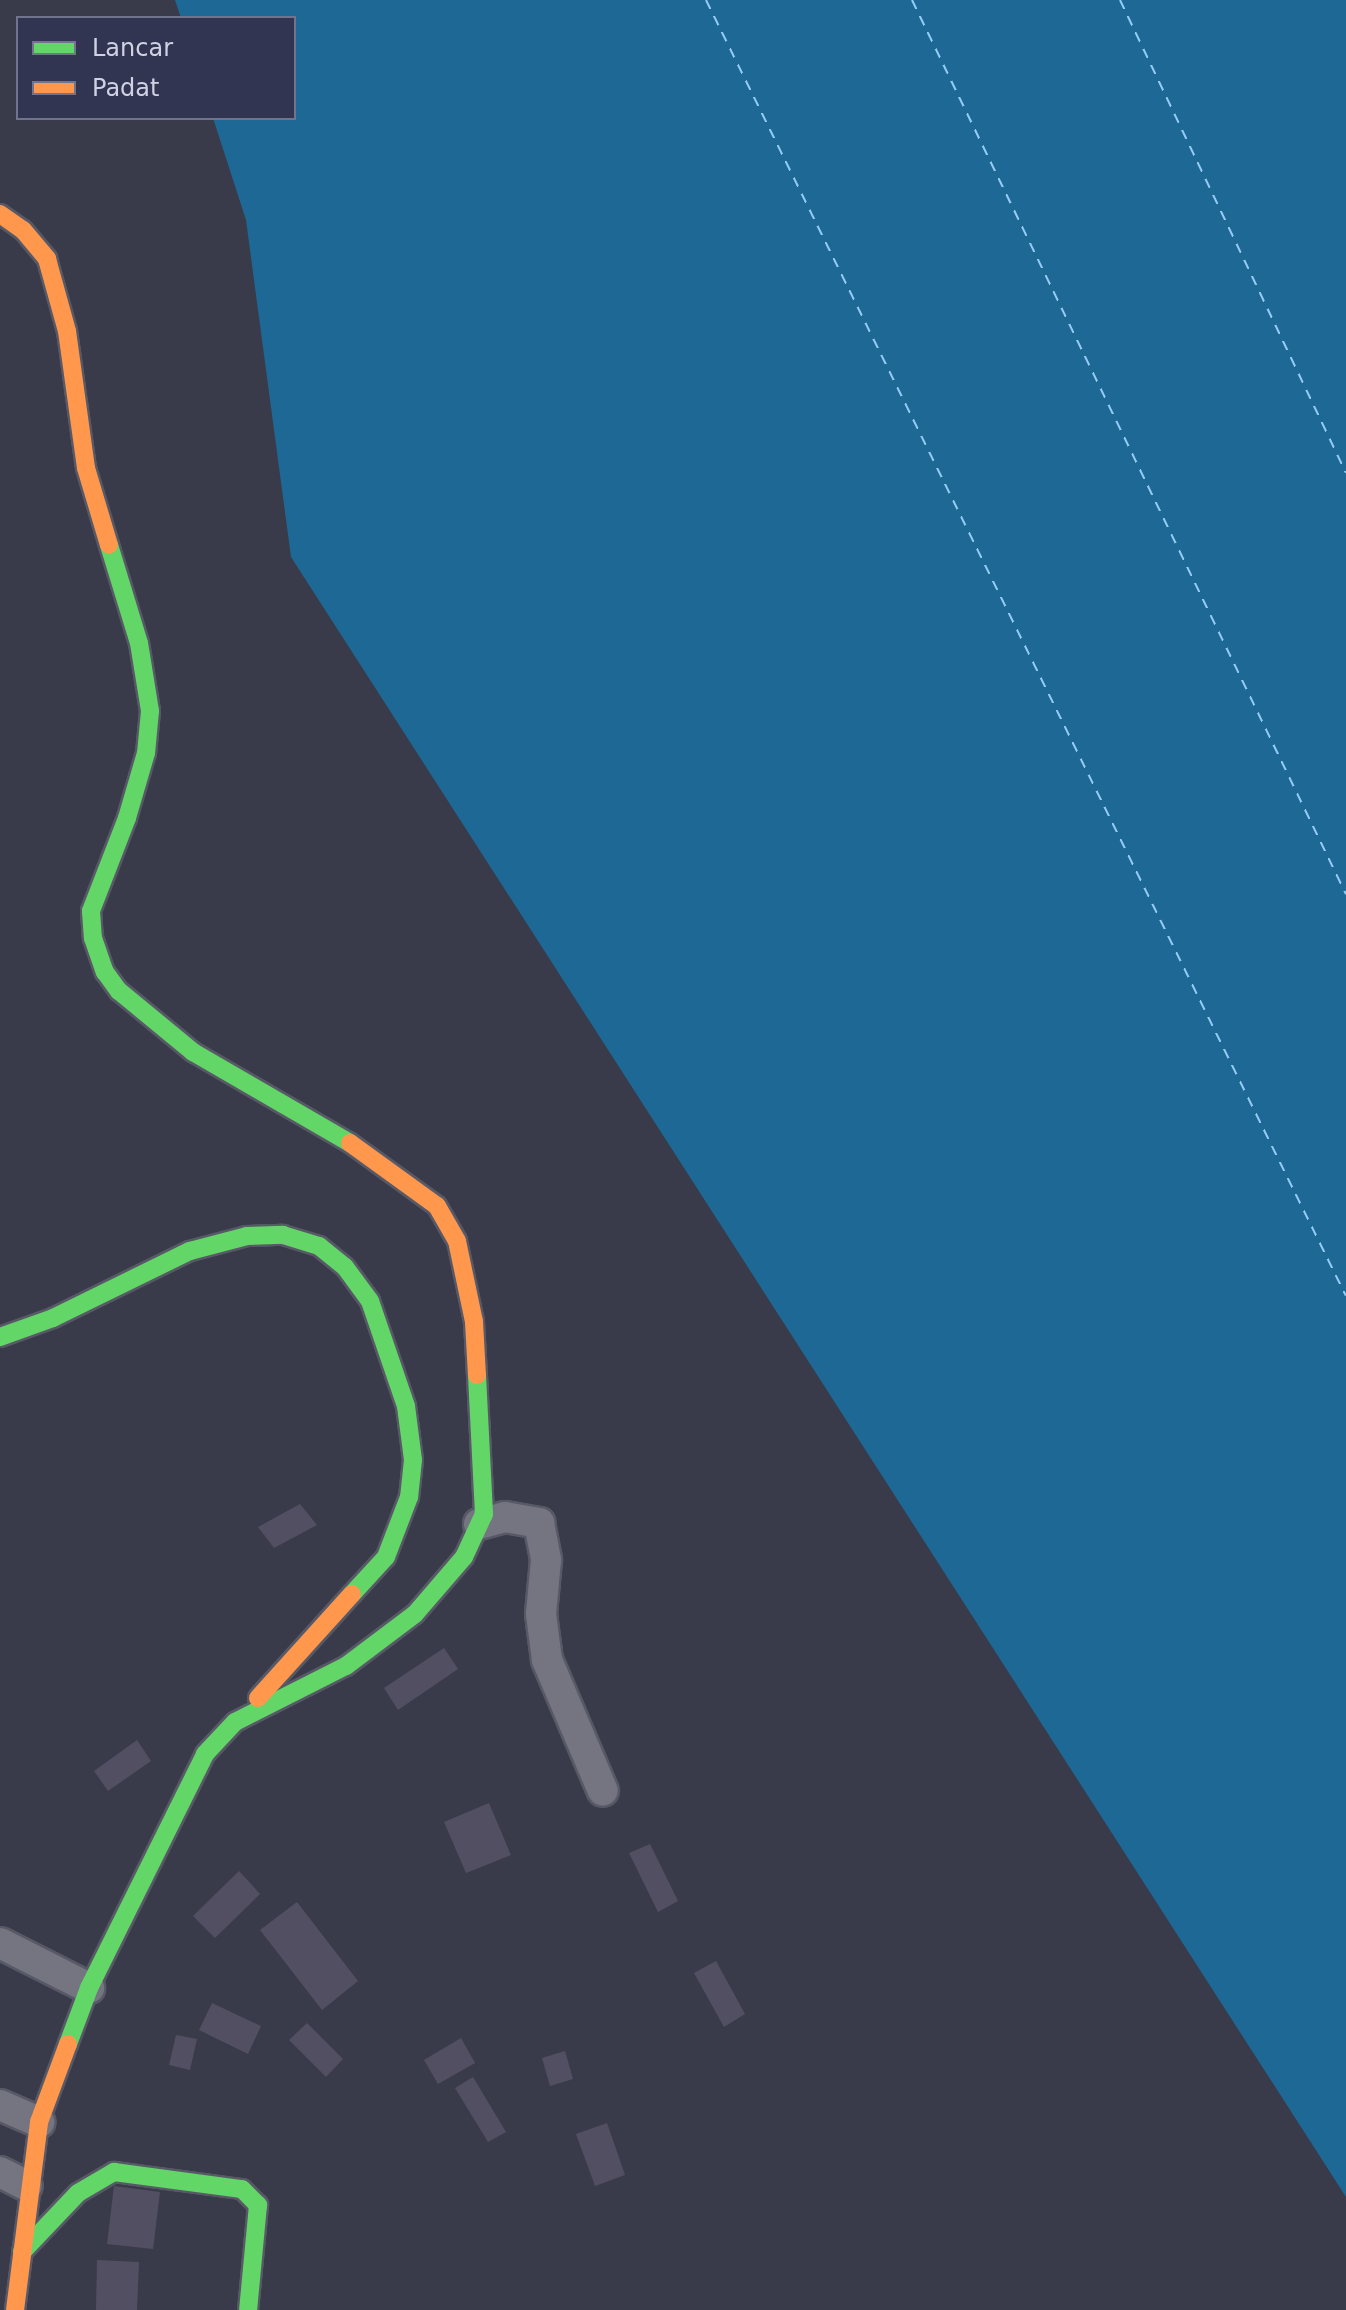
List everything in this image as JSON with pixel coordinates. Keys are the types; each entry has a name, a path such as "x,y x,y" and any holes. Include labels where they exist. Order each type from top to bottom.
{"street":[{"path":"0,214 23,230 47,259 67,331 86,468 139,643 150,711 135,792 91,911 93,938 105,972 119,991 193,1052 333,1131 437,1206 457,1241 474,1322 484,1485 479,1524 464,1557 439,1589 388,1638 346,1666 235,1722"},
{"path":"0,1337 53,1318 190,1251 247,1236 283,1235 319,1246 345,1267 370,1301 406,1406 413,1460 402,1519 386,1557 205,1754 89,1988 39,2122 27,2186 15,2310"},
{"path":"479,1524 505,1517 539,1523 546,1560 541,1614 547,1660 603,1791"},
{"path":"0,1943 89,1988"},
{"path":"0,2105 39,2122"},
{"path":"0,2172 27,2186"},
{"path":"22,2252 78,2193 114,2172 242,2189 258,2205 248,2310"}],"water":[{"path":"175,0 1346,0 1346,2197 291,557 246,220 214,120 296,120 296,16 180,16"}],"building":[{"path":"300,1504 317,1525 274,1548 258,1527"},
{"path":"444,1648 458,1669 398,1710 384,1688"},
{"path":"137,1740 151,1761 108,1791 94,1771"},
{"path":"489,1803 511,1855 466,1873 444,1822"},
{"path":"650,1844 678,1901 658,1912 629,1853"},
{"path":"239,1871 260,1894 215,1938 193,1916"},
{"path":"297,1902 358,1981 322,2010 260,1930"},
{"path":"716,1961 745,2014 724,2027 694,1973"},
{"path":"212,2003 261,2026 248,2054 199,2030"},
{"path":"307,2023 343,2059 326,2077 289,2040"},
{"path":"176,2035 197,2039 190,2070 169,2065"},
{"path":"461,2038 475,2063 438,2084 424,2060"},
{"path":"565,2051 573,2079 550,2086 542,2058"},
{"path":"473,2077 506,2132 488,2142 455,2088"},
{"path":"607,2123 625,2175 595,2186 576,2134"},
{"path":"114,2186 160,2192 153,2249 107,2244"},
{"path":"97,2260 139,2262 137,2310 96,2310"}],"ferry route":[{"path":"706,0 1346,1296"},
{"path":"912,0 1346,894"},
{"path":"1120,0 1346,473"}],"traffic: fast":[{"path":"109,545 139,643 150,711 146,753 127,818 91,911 93,938 105,972 119,991 193,1052 350,1143"},
{"path":"0,1337 53,1318 190,1251 247,1236 283,1235 319,1246 345,1267 370,1301 406,1406 413,1460 409,1497 386,1557 352,1594"},
{"path":"68,2044 89,1988 205,1754 235,1722 346,1666 415,1614 464,1557 484,1514 477,1375"},
{"path":"22,2252 78,2193 114,2172 242,2189 258,2205 248,2310"}],"traffic: slow":[{"path":"0,214 23,230 47,259 67,331 86,468 109,545"},
{"path":"350,1143 437,1206 457,1241 474,1322 477,1375"},
{"path":"258,1698 352,1594"},
{"path":"15,2310 39,2122 68,2044"}]}
